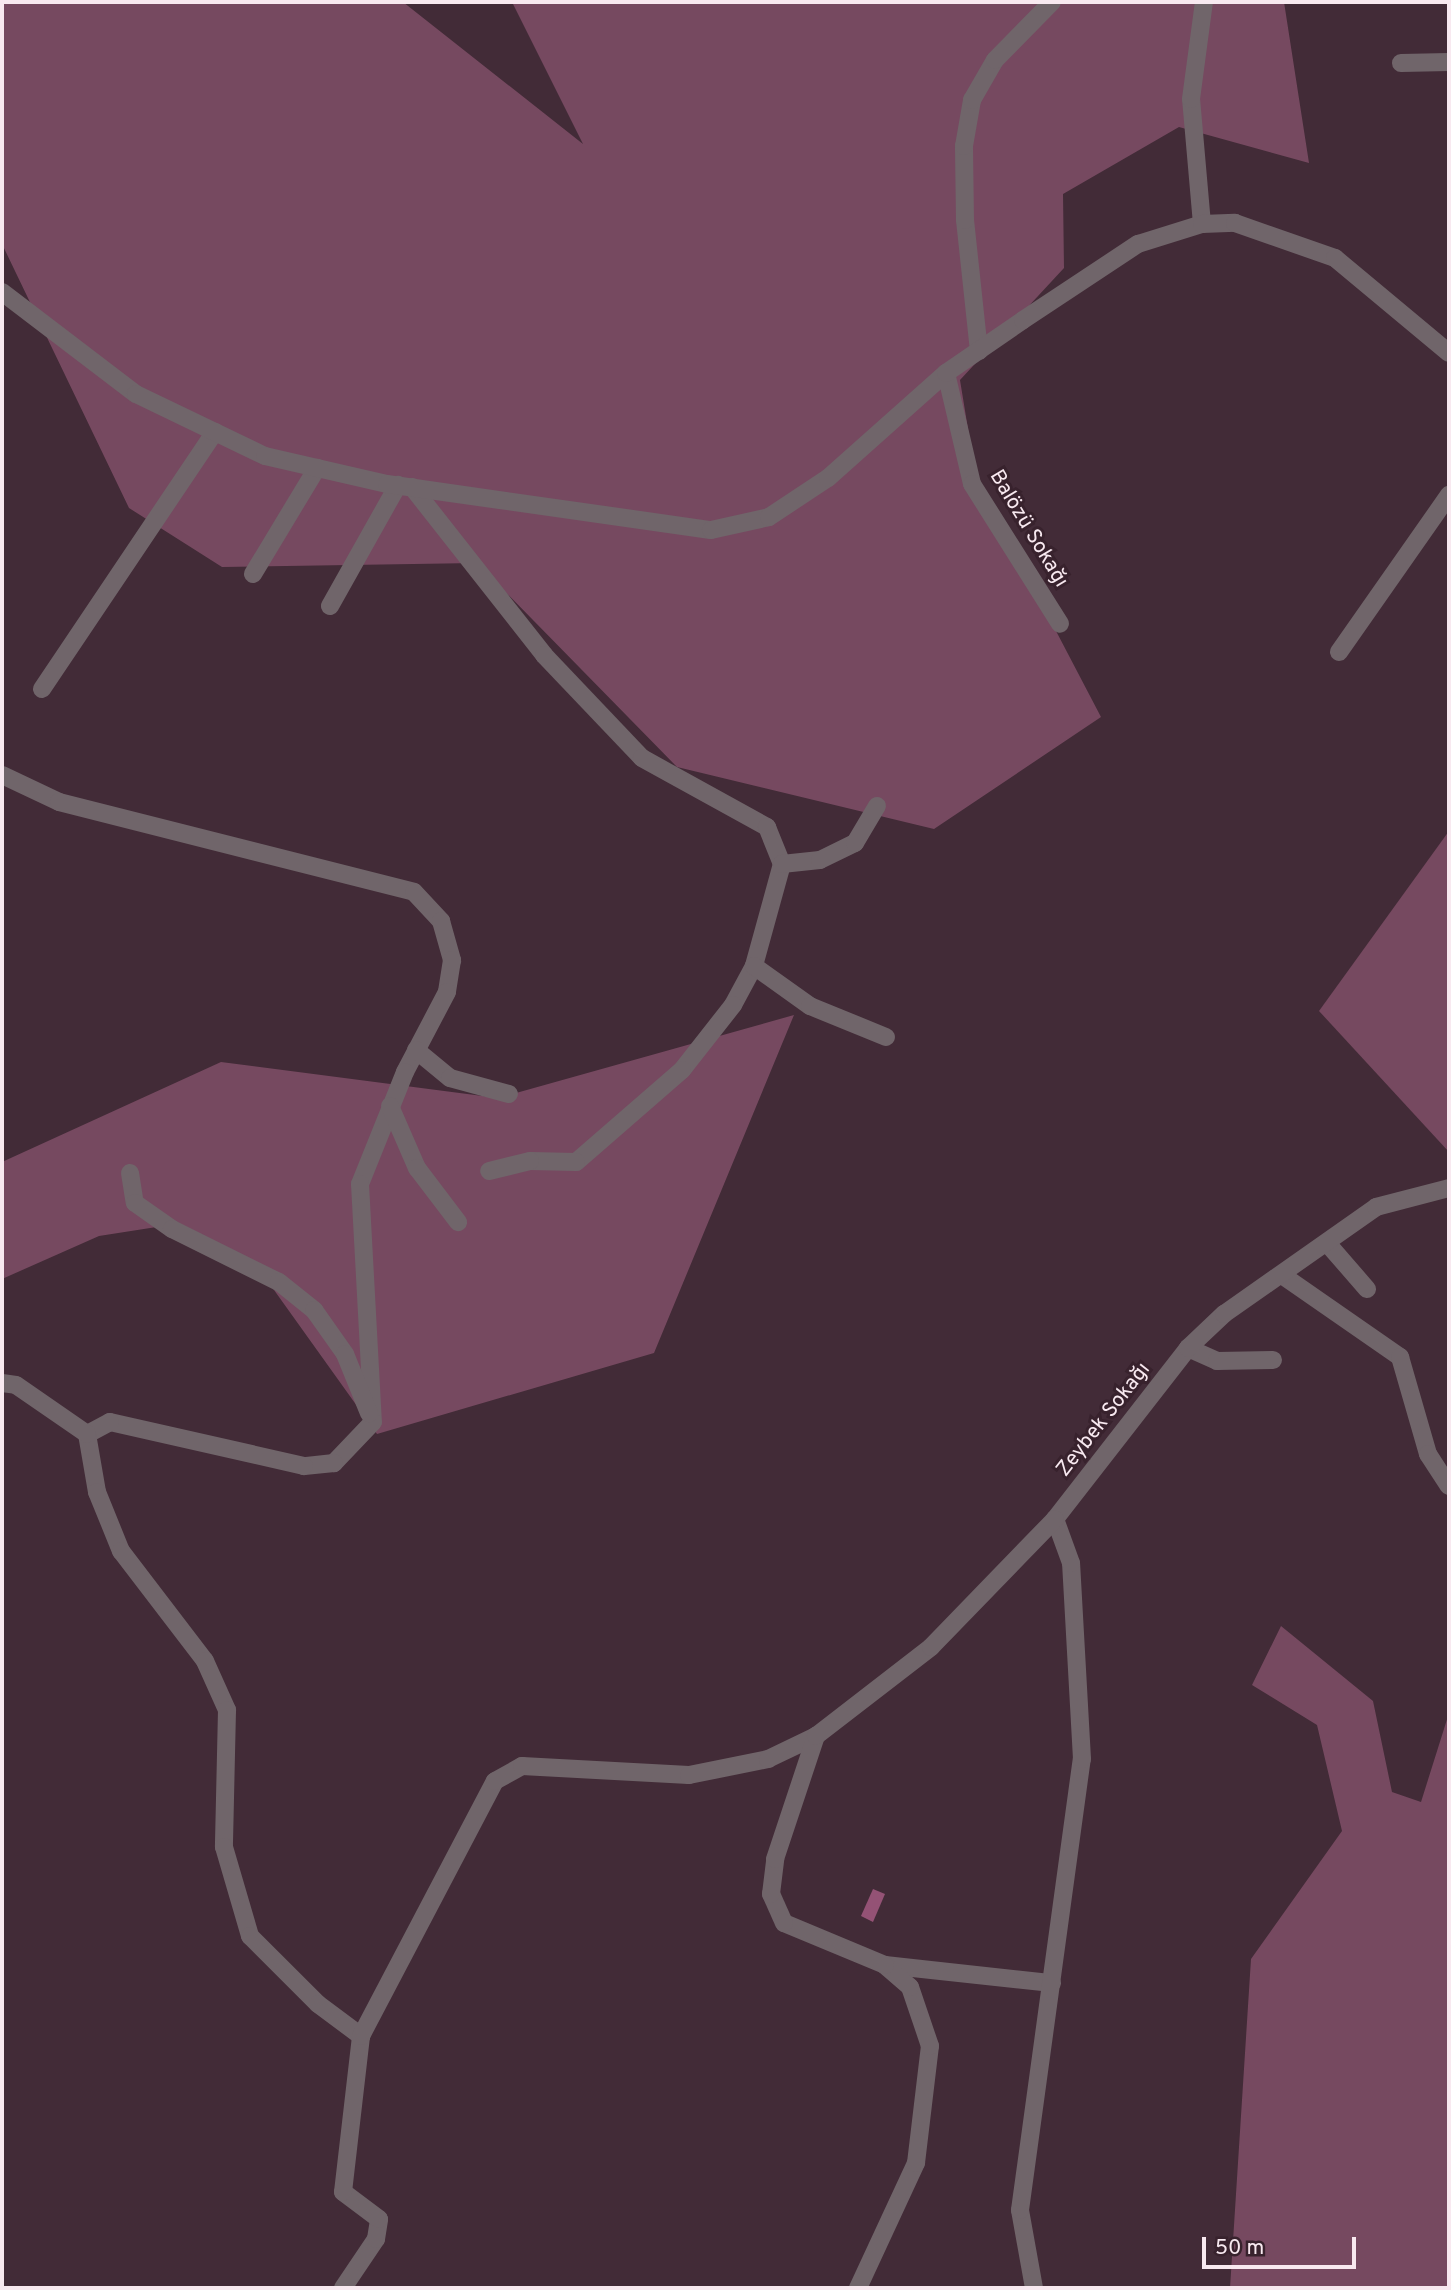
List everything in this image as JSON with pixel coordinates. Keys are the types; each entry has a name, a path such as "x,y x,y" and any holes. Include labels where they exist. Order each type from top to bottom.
{"street":[{"path":"1202,224 1191,99 1204,2"},
{"path":"979,351 965,220 968,123 972,100 995,60 1046,6"},
{"path":"1401,64 1449,62"},
{"path":"2,292 136,394 265,456 405,486 711,530 769,517 828,478 946,373 1138,244 1202,224 1235,223 1335,258 1449,353"},
{"name":"Balözü Sokağı","path":"946,373 972,484 1060,624"},
{"path":"42,689 215,432"},
{"path":"253,574 317,468"},
{"path":"330,606 405,486"},
{"path":"405,486 544,655 642,758 768,827 782,863 754,965 733,1005 682,1070 622,1127 576,1162 530,1161 489,1171"},
{"path":"1339,652 1449,495"},
{"path":"2,775 59,802 414,892 441,921 452,960 447,992 390,1106 360,1184 373,1422 334,1463 304,1466 110,1422 88,1434"},
{"path":"782,863 820,860 855,843 877,806"},
{"path":"754,965 810,1006 886,1037"},
{"path":"416,1050 450,1078 509,1094"},
{"path":"390,1106 417,1168 458,1222"},
{"path":"130,1173 135,1203 173,1229 279,1282 314,1310 345,1354 373,1422"},
{"name":"Zeybek Sokağı","path":"361,2036 495,1781 522,1766 689,1775 768,1759 816,1736 931,1647 1055,1519 1188,1348 1376,1207 1449,1188"},
{"path":"1327,1243 1367,1289"},
{"path":"1282,1275 1400,1357 1428,1454 1449,1486"},
{"path":"1188,1348 1217,1361 1273,1360"},
{"path":"2,1383 16,1385 88,1434 97,1492 121,1551 205,1661 227,1710 224,1847 250,1936 318,2004 361,2036 343,2192 379,2219 376,2239 343,2288"},
{"path":"1034,2288 1020,2210 1082,1759 1071,1563 1055,1519"},
{"path":"816,1736 794,1786 771,1894 784,1923 885,1965 1052,1983"},
{"path":"858,2288 916,2163 928,2100 930,2046 910,1987 885,1965"}],"shaded area":[{"path":"2,2 403,2 583,144 512,2 1284,2 1309,163 1179,127 1063,194 1064,268 960,380 976,478 1101,717 934,829 677,767 477,563 222,567 129,508 2,244"},
{"path":"1449,831 1449,1152 1319,1011"},
{"path":"794,1015 654,1353 377,1434 269,1283 163,1226 99,1236 2,1279 2,1162 221,1062 498,1098"},
{"path":"1281,1626 1373,1701 1392,1792 1421,1802 1449,1713 1449,2288 1230,2288 1251,1959 1342,1831 1317,1725 1252,1685"},
{"path":"873,1889 885,1894 873,1922 861,1916"}]}
